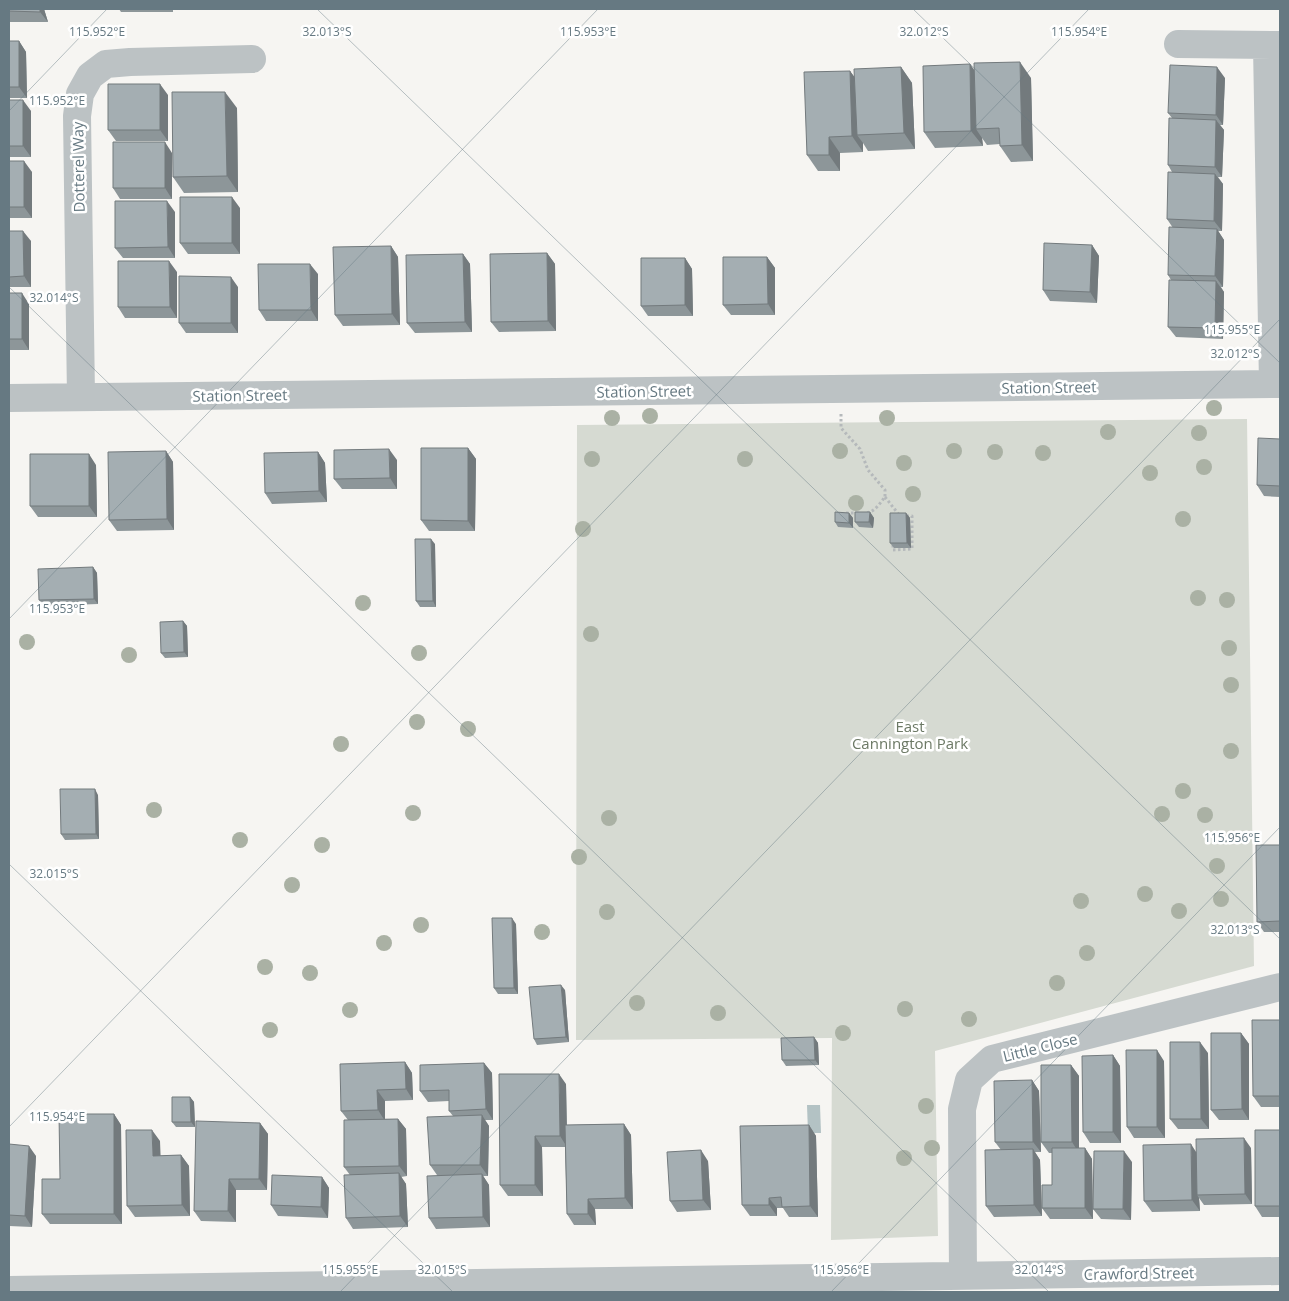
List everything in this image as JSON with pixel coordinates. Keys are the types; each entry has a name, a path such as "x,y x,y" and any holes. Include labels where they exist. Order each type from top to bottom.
{"street":[{"path":"1178,44 1274,46 1277,384"},
{"name":"Dotterel Way","path":"81,397 77,116 80,94 90,76 106,64 252,59"},
{"name":"Station Street","path":"9,398 1277,384"},
{"name":"Little Close","path":"963,1276 962,1108 969,1080 992,1059 1280,987"},
{"name":"Crawford Street","path":"9,1290 804,1285 963,1276 1280,1271"}],"path":[{"path":"841,412 841,428 860,449 868,470 885,490 885,497 869,513 843,513"},
{"path":"885,497 900,516"},
{"path":"892,517 912,516 912,550 893,550 893,542"}],"green space":[{"name":"East Cannington Park","path":"1247,419 1254,966 935,1051 938,1236 831,1240 832,1038 576,1040 577,425"}],"shaded area":[{"path":"807,1105 820,1105 821,1133 808,1133"}],"building":[{"path":"9,9 40,9 40,12 9,11"},
{"path":"9,41 19,41 19,87 9,87"},
{"path":"1020,62 1022,145 1000,146 999,128 976,129 974,63"},
{"path":"970,64 971,131 924,132 923,66"},
{"path":"1170,65 1217,67 1216,115 1168,113"},
{"path":"901,67 904,133 857,135 854,69"},
{"path":"850,71 852,136 829,137 829,155 807,155 804,72"},
{"path":"108,84 160,84 160,130 108,130"},
{"path":"172,92 225,92 227,176 173,177"},
{"path":"9,100 23,100 23,146 9,146"},
{"path":"1169,118 1216,120 1215,167 1168,165"},
{"path":"113,142 165,142 165,188 113,188"},
{"path":"9,161 24,161 24,207 9,207"},
{"path":"1168,172 1215,174 1214,221 1167,219"},
{"path":"180,197 232,197 232,243 180,243"},
{"path":"115,201 167,201 168,247 115,248"},
{"path":"1169,227 1217,229 1215,276 1168,275"},
{"path":"9,231 23,231 24,276 9,277"},
{"path":"1044,243 1092,245 1090,292 1043,290"},
{"path":"391,246 392,314 335,315 333,247"},
{"path":"547,253 548,321 491,322 490,254"},
{"path":"463,254 465,322 407,323 406,255"},
{"path":"723,257 767,257 768,304 723,305"},
{"path":"641,258 685,258 685,305 641,306"},
{"path":"118,261 169,261 170,307 118,307"},
{"path":"258,264 310,264 311,310 259,310"},
{"path":"179,276 231,277 231,323 179,323"},
{"path":"1169,280 1216,281 1215,328 1168,327"},
{"path":"9,293 22,293 22,339 9,339"},
{"path":"1258,438 1280,439 1280,486 1257,485"},
{"path":"421,448 468,448 468,521 421,520"},
{"path":"389,449 390,478 334,479 334,450"},
{"path":"166,451 167,519 109,520 108,452"},
{"path":"318,452 319,491 265,493 264,453"},
{"path":"30,454 89,454 89,506 30,506"},
{"path":"835,512 849,513 849,523 835,522"},
{"path":"855,512 870,512 869,522 855,522"},
{"path":"890,513 906,513 907,543 890,543"},
{"path":"415,539 431,539 433,601 416,601"},
{"path":"93,567 94,599 39,600 38,569"},
{"path":"183,621 184,652 161,653 160,622"},
{"path":"60,789 95,789 96,834 61,834"},
{"path":"1256,845 1280,845 1280,921 1257,922"},
{"path":"492,918 512,918 514,988 494,988"},
{"path":"561,985 566,1037 534,1039 529,987"},
{"path":"1252,1020 1280,1020 1280,1096 1253,1096"},
{"path":"1211,1033 1241,1033 1242,1109 1211,1110"},
{"path":"814,1037 815,1060 782,1060 781,1038"},
{"path":"1170,1042 1200,1042 1201,1119 1170,1119"},
{"path":"1126,1050 1157,1050 1157,1127 1127,1127"},
{"path":"1113,1055 1113,1132 1083,1132 1082,1056"},
{"path":"405,1062 406,1089 377,1090 378,1110 341,1111 340,1064"},
{"path":"484,1063 486,1109 449,1111 449,1090 420,1091 420,1065"},
{"path":"1041,1065 1071,1065 1072,1142 1041,1142"},
{"path":"499,1074 559,1074 560,1136 535,1136 535,1185 500,1185"},
{"path":"1032,1080 1033,1142 995,1142 994,1081"},
{"path":"172,1097 190,1097 191,1122 172,1122"},
{"path":"59,1114 114,1114 114,1214 42,1214 42,1179 60,1179"},
{"path":"482,1115 480,1165 430,1165 427,1117"},
{"path":"398,1119 399,1166 344,1167 344,1120"},
{"path":"196,1121 260,1123 259,1179 229,1179 228,1211 194,1211"},
{"path":"624,1124 625,1198 588,1199 588,1214 567,1214 565,1125"},
{"path":"809,1125 810,1206 782,1207 781,1197 769,1198 769,1205 742,1205 740,1126"},
{"path":"126,1130 152,1130 153,1156 181,1155 182,1205 127,1206"},
{"path":"1255,1130 1280,1130 1280,1206 1255,1206"},
{"path":"1244,1138 1245,1194 1197,1195 1196,1139"},
{"path":"9,1144 29,1146 25,1216 9,1215"},
{"path":"1191,1144 1192,1200 1144,1201 1143,1145"},
{"path":"1052,1148 1085,1148 1085,1208 1042,1208 1042,1185 1052,1185"},
{"path":"1033,1149 1034,1205 986,1206 985,1150"},
{"path":"701,1150 703,1200 670,1201 667,1152"},
{"path":"1094,1151 1124,1151 1123,1209 1093,1209"},
{"path":"399,1173 400,1216 346,1218 344,1175"},
{"path":"482,1174 483,1217 429,1218 427,1176"},
{"path":"272,1175 322,1177 321,1207 271,1205"}]}
